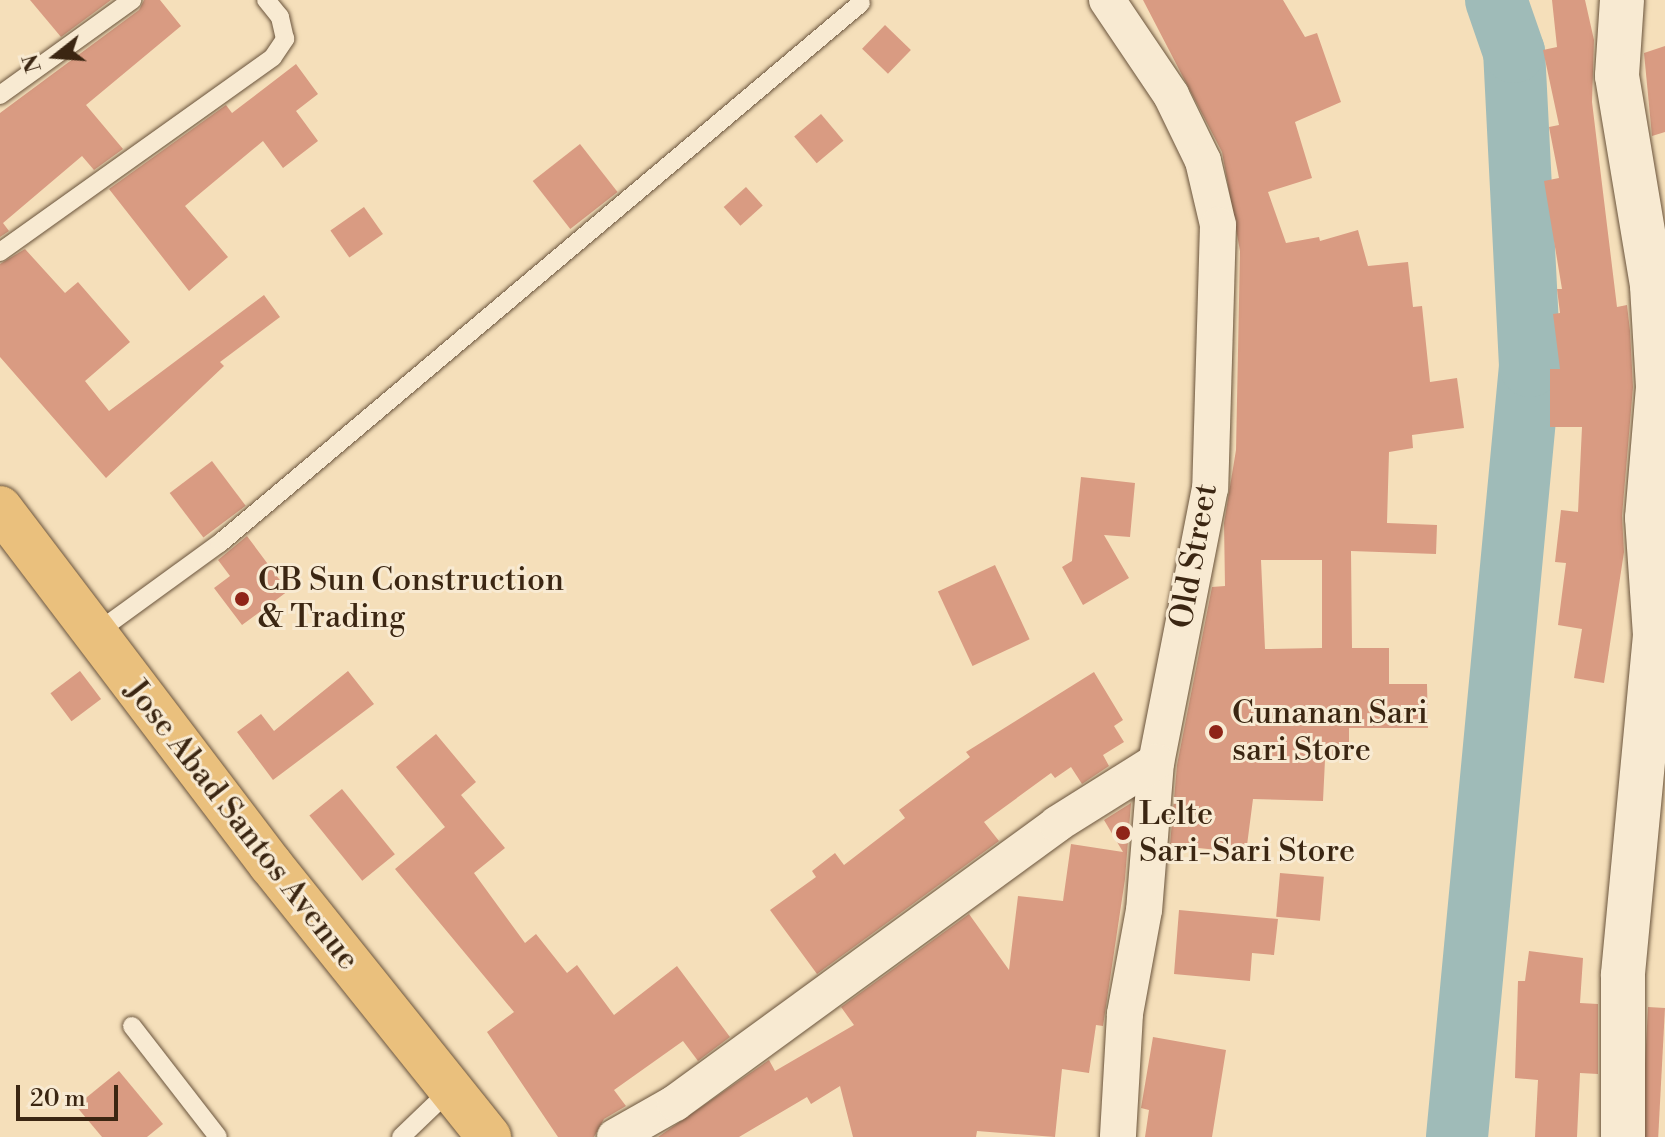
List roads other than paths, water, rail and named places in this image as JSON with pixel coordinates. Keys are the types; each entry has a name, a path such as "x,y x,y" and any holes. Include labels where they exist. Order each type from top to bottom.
{"highway":[{"name":"Jose Abad Santos Avenue","path":"0,508 93,635 489,1137"}],"street":[{"name":"Old Street","path":"1107,0 1184,121 1203,161 1218,225 1210,488 1156,762 1144,910 1125,1014 1118,1137"},
{"path":"1622,0 1617,76 1652,286 1658,387 1647,518 1657,698 1624,961 1623,1137"},
{"path":"615,1137 675,1103 1057,824 1156,762"}],"lane":[{"path":"0,95 132,0"},
{"path":"0,252 273,57 285,39 280,17 266,0"},
{"path":"93,635 220,543 861,3"},
{"path":"132,1026 218,1137"},
{"path":"401,1137 451,1089"}],"waterway":[{"path":"1457,1137 1530,366 1514,52 1496,0"}],"place":[{"name":"CB Sun Construction & Trading","path":"242,599"},
{"name":"Cunanan Sari sari Store","path":"1216,732"},
{"name":"Lelte Sari-Sari Store","path":"1123,833"}]}
